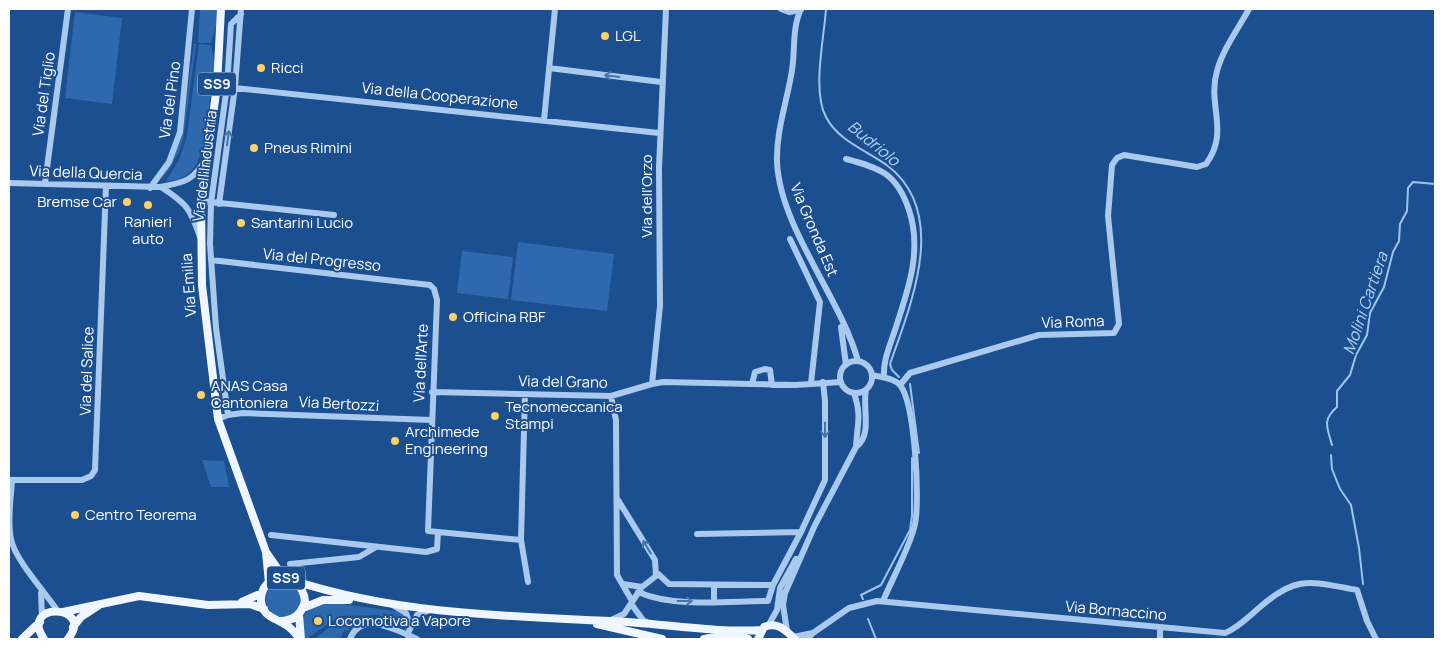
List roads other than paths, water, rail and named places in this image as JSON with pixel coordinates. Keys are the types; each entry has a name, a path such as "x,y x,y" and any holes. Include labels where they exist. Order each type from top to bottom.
{"main road":[{"name":"Via Emilia","path":"221,9 217,86 201,201 200,237 206,329 218,419 266,552 269,583"},
{"name":"Via Emilia","path":"266,552 284,578"},
{"name":"SS9","path":"284,578 295,581 304,593 301,612 301,639 290,627 270,618 264,610 262,593 269,583 284,578"},
{"path":"295,581 363,600 394,606 580,621 781,627 794,638"},
{"path":"238,604 262,593"},
{"path":"22,639 52,611 139,596 208,605 238,604 256,606 264,610"},
{"path":"280,622 287,621 323,600 363,600"},
{"path":"72,635 81,617 104,602"},
{"path":"60,611 70,618 72,635"},
{"path":"41,620 40,634 44,639"},
{"path":"580,621 662,639"},
{"path":"758,639 765,628"},
{"path":"704,639 726,636 748,639"},
{"path":"22,639 35,637 44,639"}],"street":[{"name":"Via del Tiglio","path":"45,183 68,9"},
{"name":"Via del Pino","path":"150,188 169,162 180,132 192,9"},
{"path":"544,120 555,9"},
{"name":"Via dell'Orzo","path":"652,384 660,306 659,133 666,9"},
{"path":"781,9 789,12"},
{"name":"Via Gronda Est","path":"794,28 789,12 801,9"},
{"name":"Via Gronda Est","path":"801,9 794,28 792,74 778,145 780,180 790,214 841,320 858,361 868,366 872,375"},
{"name":"Via Roma","path":"900,385 910,373 1039,335 1114,333 1116,331 1120,324 1108,216 1108,191 1112,165 1117,158 1124,155 1197,167 1206,164 1217,142 1219,128 1215,84 1217,71 1249,9"},
{"name":"Via dell'Industria","path":"228,415 216,328 210,260 211,203 227,86 231,24 240,11"},
{"name":"Via dell'Industria","path":"219,204 236,87 240,11"},
{"path":"230,52 238,52"},
{"path":"549,68 661,82"},
{"name":"Via della Cooperazione","path":"217,86 659,133"},
{"path":"223,116 231,118"},
{"path":"218,153 226,154"},
{"name":"Via della Quercia","path":"9,183 162,188 186,182 196,174 206,158"},
{"path":"846,159 882,170 895,180 905,198 913,220 916,238 915,259 906,296 885,360 884,377"},
{"name":"Via del Salice","path":"10,480 82,480 91,476 95,470 106,186"},
{"name":"Via della Quercia","path":"162,188 183,201 192,214 200,237"},
{"path":"201,201 334,215"},
{"path":"790,239 820,302 811,383"},
{"name":"Via del Progresso","path":"210,260 430,284"},
{"name":"Via dell'Arte","path":"430,284 434,289 437,300 428,531 438,532"},
{"name":"Via Gronda Est","path":"841,320 846,364"},
{"path":"206,329 216,328"},
{"path":"858,361 846,364 840,378 845,390 854,393 866,390 871,384 872,375 884,377 900,385 910,413 916,467 915,524 883,601"},
{"path":"752,384 755,372 765,369 770,370 772,374 772,385"},
{"path":"622,584 662,600 768,601 773,585 801,532 824,480 824,382 840,378"},
{"name":"Via del Grano","path":"432,392 611,396 652,384 678,382 772,385 824,382"},
{"path":"765,628 775,617 784,579 856,447 863,439 866,421 866,390"},
{"path":"854,393 859,414 856,447"},
{"path":"525,394 520,540 528,582"},
{"path":"611,396 616,420 617,575 643,620 650,624"},
{"name":"Via Bertozzi","path":"218,419 228,415 243,413 431,420"},
{"path":"10,480 10,537 12,544 41,592 60,611"},
{"path":"609,621 624,614 640,590 652,580 656,572 655,560 618,499"},
{"path":"787,631 783,605 785,593 815,525"},
{"path":"271,535 432,551 437,549 438,532 520,540"},
{"path":"697,534 801,532"},
{"path":"290,564 359,557 377,547"},
{"path":"656,572 669,584 773,585"},
{"name":"Via Bornaccino","path":"807,639 849,608 866,602 883,601 1160,628 1225,632 1240,625 1274,595 1290,586 1312,582 1357,590 1367,621 1376,639"},
{"path":"714,585 714,601"},
{"path":"41,592 41,620"},
{"path":"394,606 406,613 410,625"},
{"path":"407,635 410,625 417,615 432,609"},
{"path":"350,639 356,628 369,623 416,639"},
{"path":"1160,628 1160,639"},
{"name":"Via Bornaccino","path":"794,638 813,633"}],"waterway":[{"name":"Budriolo","path":"826,9 819,79 822,106 826,117 838,133 888,166 907,186 917,209 921,234 920,261 915,289 890,364 892,370 899,377"},
{"name":"Molini Cartiera","path":"1332,445 1327,428 1329,416 1337,407 1337,391 1350,375 1356,355 1367,335 1370,313 1384,287 1393,252 1399,241 1400,224 1407,211 1408,188 1413,182 1435,184"},
{"name":"Budriolo","path":"910,384 919,453"},
{"name":"Molini Cartiera","path":"1331,455 1332,469 1340,489 1351,505 1363,584"},
{"name":"Budriolo","path":"863,599 861,595 881,585 910,530 912,516 912,458"},
{"name":"Budriolo","path":"868,619 876,639"}],"place":[{"name":"LGL","path":"605,36"},
{"name":"Ricci","path":"261,68"},
{"name":"Pneus Rimini","path":"254,148"},
{"name":"Bremse Car","path":"127,202"},
{"name":"Ranieri auto","path":"148,205"},
{"name":"Santarini Lucio","path":"241,223"},
{"name":"Officina RBF","path":"453,317"},
{"name":"ANAS Casa Cantoniera","path":"201,395"},
{"name":"Tecnomeccanica Stampi","path":"495,416"},
{"name":"Archimede Engineering","path":"395,441"},
{"name":"Centro Teorema","path":"75,515"},
{"name":"Locomotiva a Vapore","path":"318,621"}]}
